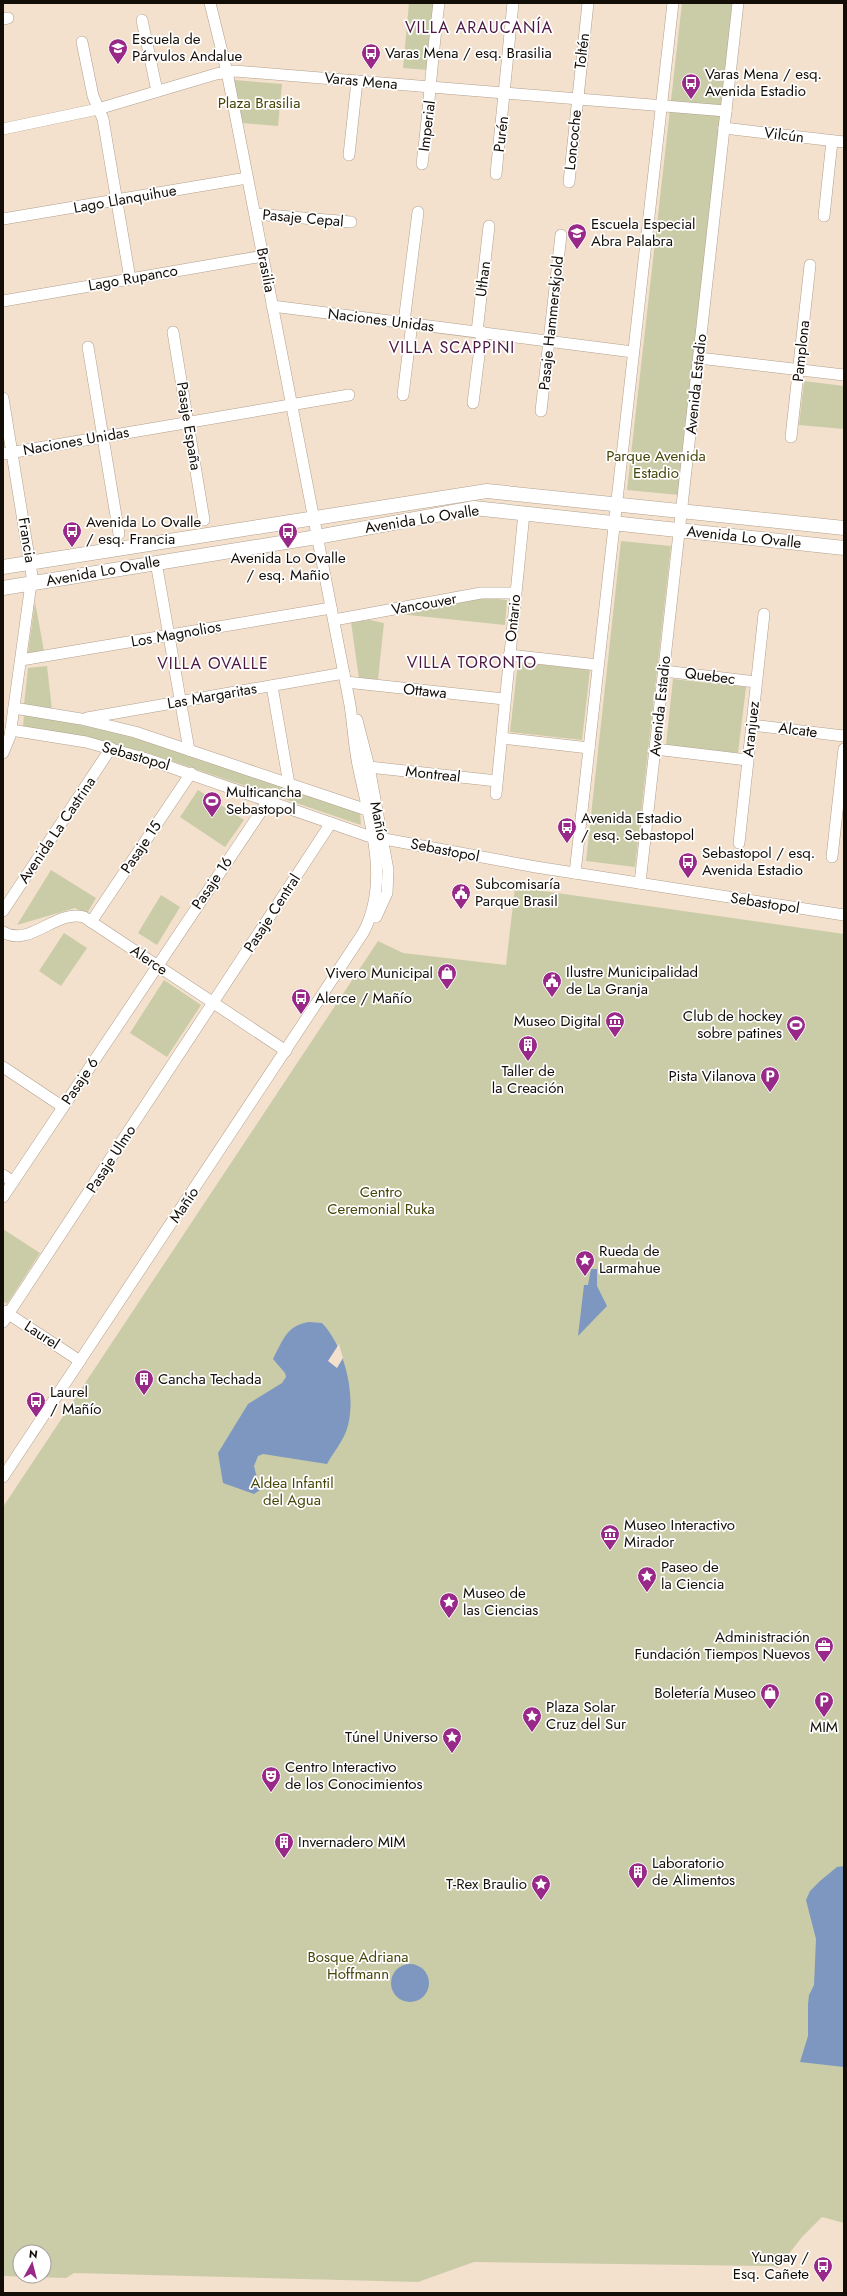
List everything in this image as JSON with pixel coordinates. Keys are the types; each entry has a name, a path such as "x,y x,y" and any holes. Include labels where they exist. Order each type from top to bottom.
{"main road":[{"name":"Avenida Lo Ovalle","path":"3,568 487,491 682,510 844,528"},
{"name":"Avenida Lo Ovalle","path":"3,588 317,537 466,509 491,509 524,512 844,548"}],"street":[{"name":"Brasilia","path":"210,3 227,72 317,537"},
{"name":"Imperial","path":"422,164 439,3"},
{"name":"Purén","path":"496,174 513,3"},
{"name":"Toltén","path":"578,98 588,3"},
{"path":"575,873 673,3"},
{"name":"Avenida Estadio","path":"640,883 738,3"},
{"path":"142,20 157,91"},
{"path":"82,42 93,96 103,119 130,279"},
{"name":"Varas Mena","path":"3,129 98,109 227,72 244,71 726,110"},
{"path":"349,155 357,81"},
{"name":"Loncoche","path":"569,182 578,98"},
{"name":"Vilcún","path":"724,128 844,142"},
{"path":"824,216 832,141"},
{"name":"Lago Llanquihue","path":"3,219 247,178"},
{"path":"403,395 418,212"},
{"name":"Pasaje Cepal","path":"255,214 351,222"},
{"name":"Uthan","path":"473,403 489,226"},
{"name":"Pasaje Hammerskjold","path":"541,410 561,234"},
{"name":"Lago Rupanco","path":"3,301 263,256"},
{"name":"Pamplona","path":"791,437 810,265"},
{"name":"Naciones Unidas","path":"272,306 633,352"},
{"name":"Pasaje España","path":"173,332 204,520"},
{"path":"88,347 119,534"},
{"path":"699,358 844,375"},
{"name":"Naciones Unidas","path":"8,453 349,395"},
{"name":"Francia","path":"3,398 8,453 31,563 32,583 11,730 3,754"},
{"name":"Ontario","path":"496,794 502,738 504,699 524,512"},
{"name":"Mañío","path":"317,537 350,705 355,749 367,810 378,837"},
{"path":"156,562 189,750"},
{"name":"Vancouver","path":"334,620 481,593 516,593"},
{"name":"Los Magnolios","path":"21,660 331,608"},
{"name":"Aranjuez","path":"739,843 764,614"},
{"path":"509,655 598,665"},
{"name":"Quebec","path":"664,671 756,682"},
{"name":"Las Margaritas","path":"80,719 272,686 345,678"},
{"name":"Ottawa","path":"345,678 504,699"},
{"path":"272,686 290,784"},
{"name":"Mañío","path":"3,1477 286,1051 363,933 372,914 377,889 378,837 369,767 358,722 350,705"},
{"name":"Sebastopol","path":"14,708 80,719 135,732 367,810"},
{"name":"Alcate","path":"751,725 844,736"},
{"name":"Sebastopol","path":"11,730 56,736 111,748 191,773 331,823 378,837 575,873 844,915"},
{"path":"502,738 589,748"},
{"name":"Avenida La Castrina","path":"3,911 111,748"},
{"path":"655,749 747,760"},
{"path":"832,857 844,749"},
{"name":"Montreal","path":"369,767 497,781"},
{"name":"Pasaje 15","path":"92,922 191,773"},
{"name":"Pasaje 16","path":"157,966 268,801"},
{"name":"Pasaje Central","path":"212,1003 331,823"},
{"name":"Alerce","path":"3,932 14,936 24,935 68,916 80,916 92,922 286,1051"},
{"name":"Pasaje 6","path":"3,1197 157,966"},
{"name":"Pasaje Ulmo","path":"5,1315 212,1003"},
{"path":"3,1067 63,1107"},
{"path":"3,1175 13,1182"},
{"name":"Laurel","path":"5,1315 80,1361"}],"green space":[{"path":"409,3 434,3 428,70 403,68"},
{"name":"Parque Avenida Estadio","path":"682,3 733,3 679,495 627,490"},
{"name":"Plaza Brasilia","path":"234,80 282,84 278,126 242,123"},
{"path":"804,381 844,386 844,429 799,425"},
{"path":"621,541 671,546 635,867 586,861"},
{"path":"481,597 507,600 505,625 399,614"},
{"path":"35,602 44,651 28,653"},
{"path":"370,620 384,623 378,679 359,679 351,622"},
{"path":"518,662 590,670 582,740 510,732"},
{"path":"47,666 52,710 24,705 28,668"},
{"path":"673,679 746,687 738,753 666,745"},
{"path":"24,715 67,722 110,732 194,756 360,813 361,825 145,752 83,737 23,727"},
{"name":"Multicancha Sebastopol","path":"198,790 244,820 225,847 180,817"},
{"path":"51,870 96,898 86,915 75,908 17,925"},
{"path":"515,887 844,934 844,2223 822,2217 802,2237 778,2268 772,2266 474,2262 418,2282 74,2273 66,2278 52,2278 52,2244 12,2244 12,2276 3,2276 3,1507 378,941 403,953 506,965"},
{"path":"161,895 180,907 157,945 138,933"},
{"path":"64,933 87,948 61,986 39,971"},
{"path":"164,980 201,1005 167,1057 130,1033"},
{"path":"3,1229 40,1253 7,1304 3,1301"}],"water":[{"path":"591,1269 597,1269 597,1286 607,1306 578,1336 584,1285 588,1285"},
{"path":"309,1322 322,1323 337,1345 343,1359 350,1388 351,1402 350,1416 343,1438 327,1464 263,1454 258,1456 254,1466 260,1490 254,1494 223,1483 218,1453 248,1404 282,1383 286,1377 285,1373 273,1359 286,1334 296,1326"},
{"path":"844,1866 844,2067 800,2062 808,2036 808,2004 809,1995 814,1985 816,1939 806,1900 810,1891 820,1881 837,1867"},
{"path":"410,1964 420,1967 426,1973 429,1983 426,1993 420,1999 410,2002 400,1999 394,1993 391,1983 394,1973 400,1967"}],"pier":[{"path":"339,1344 343,1358 337,1368 328,1361"}],"place":[{"name":"Escuela de Párvulos Andalue","path":"118,65"},
{"name":"Varas Mena / esq. Brasilia","path":"371,70"},
{"name":"Varas Mena / esq. Avenida Estadio","path":"691,100"},
{"name":"Escuela Especial Abra Palabra","path":"577,250"},
{"name":"Avenida Lo Ovalle / esq. Francia","path":"72,548"},
{"name":"Avenida Lo Ovalle / esq. Mañio","path":"288,549"},
{"name":"Multicancha Sebastopol","path":"212,818"},
{"name":"Avenida Estadio / esq. Sebastopol","path":"567,844"},
{"name":"Sebastopol / esq. Avenida Estadio","path":"688,879"},
{"name":"Subcomisaría Parque Brasil","path":"461,910"},
{"name":"Vivero Municipal","path":"447,990"},
{"name":"Ilustre Municipalidad de La Granja","path":"552,998"},
{"name":"Alerce / Mañío","path":"301,1015"},
{"name":"Museo Digital","path":"615,1038"},
{"name":"Club de hockey sobre patines","path":"796,1042"},
{"name":"Taller de la Creación","path":"528,1062"},
{"name":"Pista Vilanova","path":"770,1093"},
{"name":"Rueda de Larmahue","path":"585,1277"},
{"name":"Cancha Techada","path":"144,1396"},
{"name":"Laurel / Mañío","path":"36,1418"},
{"name":"Museo Interactivo Mirador","path":"610,1551"},
{"name":"Paseo de la Ciencia","path":"647,1593"},
{"name":"Museo de las Ciencias","path":"449,1619"},
{"name":"Administración Fundación Tiempos Nuevos","path":"824,1663"},
{"name":"Boletería Museo","path":"770,1710"},
{"name":"MIM","path":"824,1718"},
{"name":"Plaza Solar Cruz del Sur","path":"532,1733"},
{"name":"Túnel Universo","path":"452,1754"},
{"name":"Centro Interactivo de los Conocimientos","path":"271,1793"},
{"name":"Invernadero MIM","path":"284,1859"},
{"name":"Laboratorio de Alimentos","path":"638,1889"},
{"name":"T-Rex Braulio","path":"541,1901"},
{"name":"Yungay / Esq. Cañete","path":"823,2283"}],"district":[{"name":"VILLA ARAUCANÍA","path":"479,27"},
{"name":"VILLA SCAPPINI","path":"452,347"},
{"name":"VILLA TORONTO","path":"472,662"},
{"name":"VILLA OVALLE","path":"213,663"}],"park label":[{"name":"Centro Ceremonial Ruka","path":"381,1200"},
{"name":"Aldea Infantil del Agua","path":"292,1492"},
{"name":"Bosque Adriana Hoffmann","path":"358,1966"}]}
